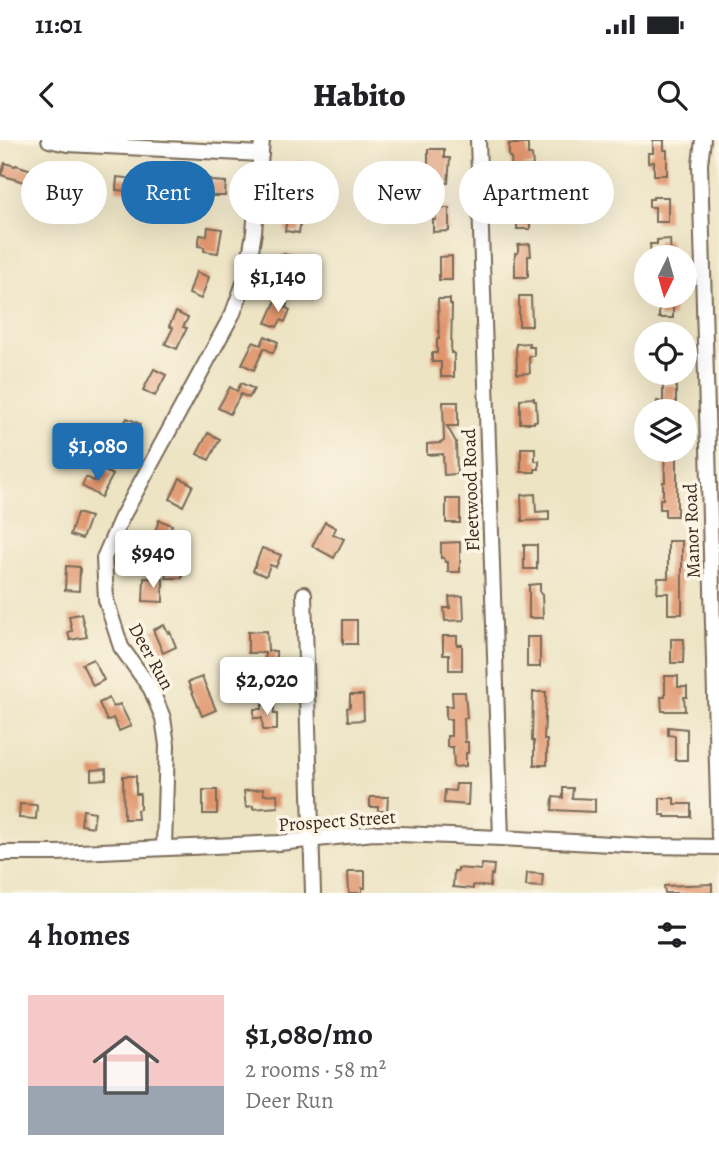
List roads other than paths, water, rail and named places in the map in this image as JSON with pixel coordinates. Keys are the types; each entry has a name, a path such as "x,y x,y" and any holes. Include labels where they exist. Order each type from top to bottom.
{"street":[{"path":"49,140 67,144 261,147"},
{"name":"Fleetwood Road","path":"478,140 501,838"},
{"name":"Manor Road","path":"703,140 700,164 719,837"},
{"name":"Deer Run","path":"164,847 167,745 163,718 151,689 121,647 106,600 104,558 121,519 233,313 247,275 254,232 261,147"},
{"path":"304,594 313,893"},
{"name":"Prospect Street","path":"0,853 279,843 374,833 719,847"}]}
